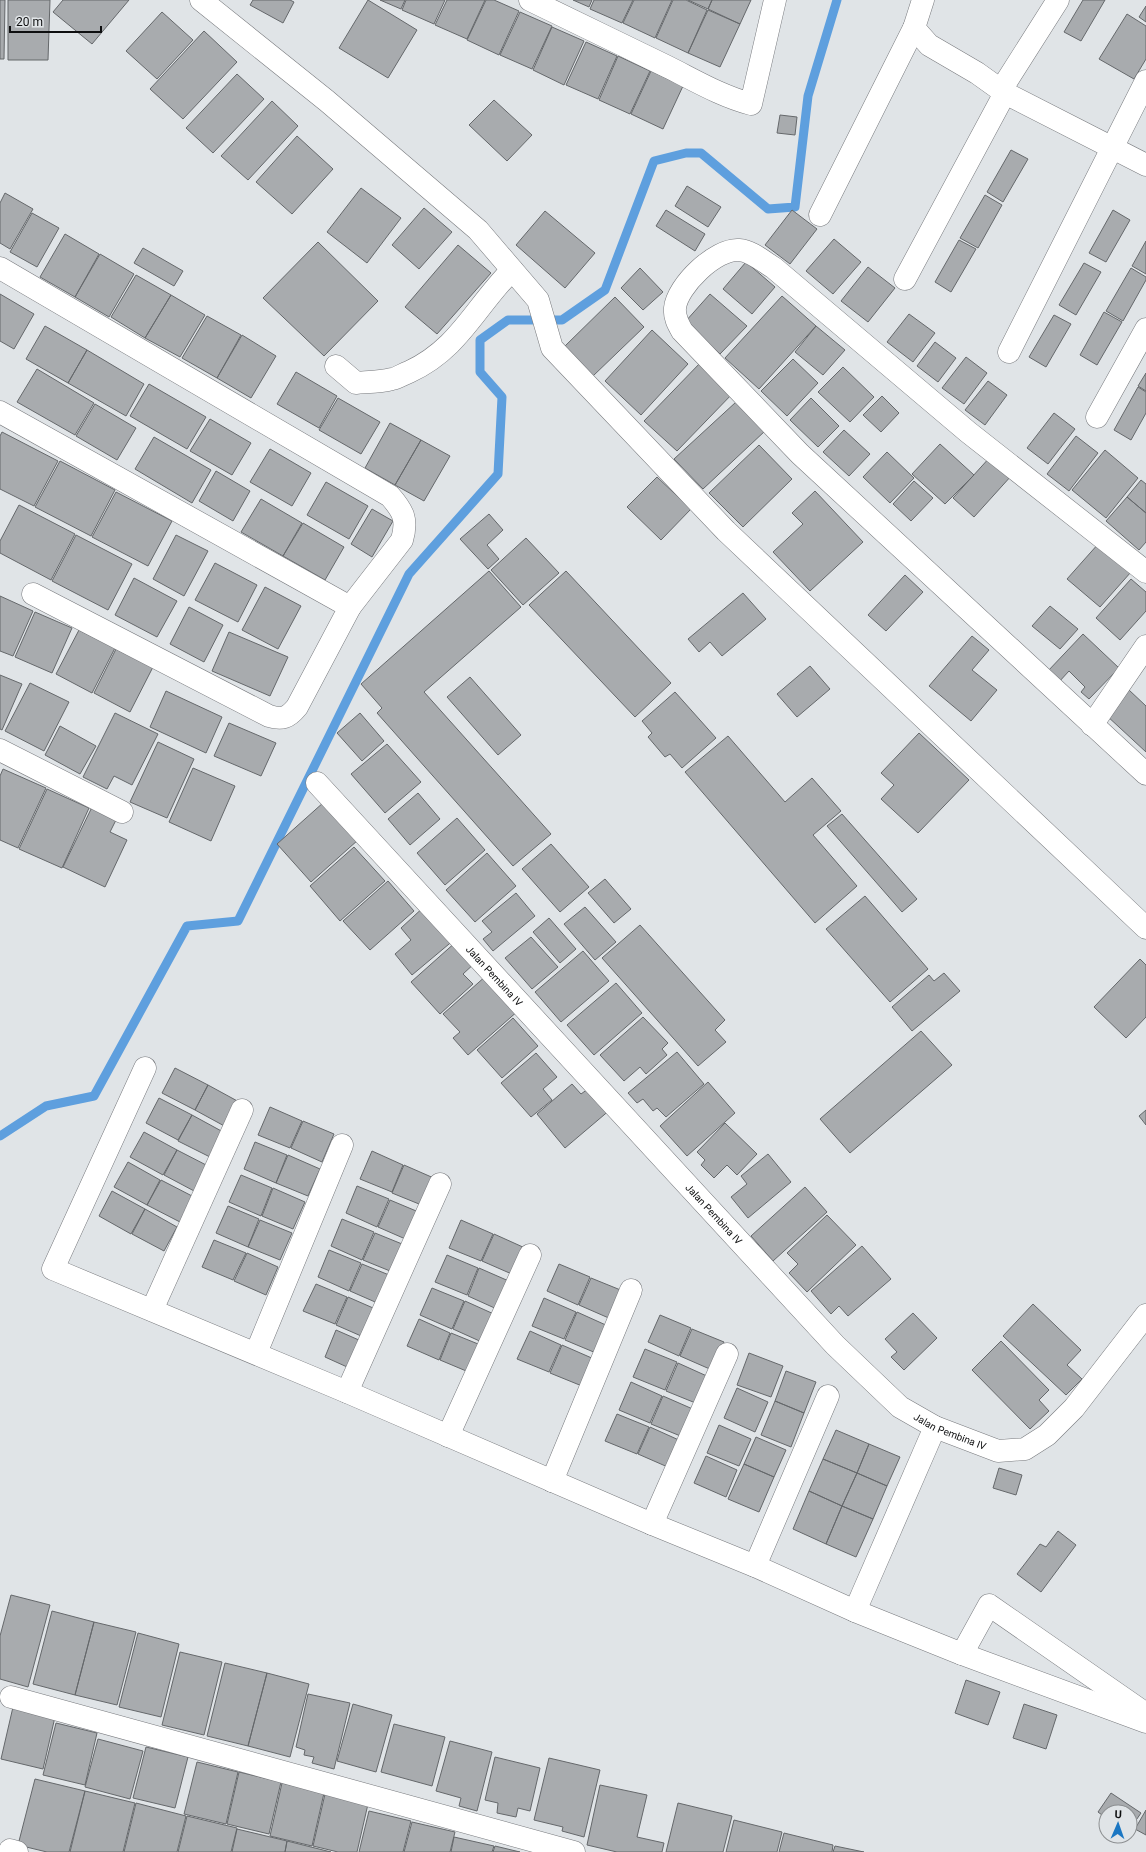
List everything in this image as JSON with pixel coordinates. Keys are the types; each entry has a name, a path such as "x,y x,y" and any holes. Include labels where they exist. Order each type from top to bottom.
{"street":[{"path":"201,0 327,101 478,230 538,300 552,348 726,531 1146,928"},
{"path":"530,0 677,71 706,88 733,99 751,104 774,0"},
{"path":"820,215 914,28 923,0"},
{"path":"905,279 1003,92 1058,0"},
{"path":"914,28 929,45 977,73 1003,92 1146,165"},
{"path":"1009,352 1146,81"},
{"path":"1146,572 968,432 774,268 754,255 740,250 726,252 704,265 679,295 675,308 675,318 682,331 789,443 1146,774"},
{"path":"0,268 390,496 399,506 405,517 405,530 402,540 350,607 297,707 291,715 279,719 269,716 33,594"},
{"path":"336,366 356,383 392,379 423,365 442,352 464,329 474,313 496,285 512,270"},
{"path":"1097,417 1146,329"},
{"path":"0,412 350,607"},
{"path":"1092,725 1146,646"},
{"path":"0,750 122,812"},
{"name":"Jalan Pembina IV","path":"317,783 835,1345 900,1407 935,1427 998,1451 1025,1449 1048,1435 1074,1408 1146,1315"},
{"path":"145,1068 53,1269 348,1392 652,1524 755,1566 855,1611 962,1654 1146,1722"},
{"path":"152,1310 242,1110"},
{"path":"256,1353 342,1145"},
{"path":"348,1392 440,1184"},
{"path":"448,1436 530,1255"},
{"path":"552,1481 631,1290"},
{"path":"652,1524 727,1354"},
{"path":"755,1566 828,1396"},
{"path":"855,1611 935,1427"},
{"path":"962,1654 989,1605 1146,1714"},
{"path":"11,1697 574,1852"}],"building":[{"path":"0,0 5,0 4,59 0,59"},
{"path":"8,0 50,0 48,60 8,60"},
{"path":"63,0 129,0 92,44 53,12"},
{"path":"253,0 290,0 294,2 283,23 250,5"},
{"path":"368,0 417,30 388,78 339,48"},
{"path":"380,0 405,0 401,9"},
{"path":"406,0 445,0 434,24 402,10"},
{"path":"447,0 485,0 467,39 435,25"},
{"path":"486,0 494,0 519,11 499,55 467,40"},
{"path":"573,0 592,0 589,7"},
{"path":"594,0 633,0 622,23 590,9"},
{"path":"634,0 672,0 655,38 623,23"},
{"path":"673,0 686,0 707,10 688,53 656,38"},
{"path":"688,0 712,0 708,9"},
{"path":"712,0 751,0 740,24 708,9"},
{"path":"1083,0 1105,0 1081,41 1064,32"},
{"path":"1146,6 1146,22 1139,17"},
{"path":"708,10 740,24 720,67 688,53"},
{"path":"162,12 193,40 157,79 126,51"},
{"path":"520,12 552,26 532,69 500,55"},
{"path":"1127,14 1146,26 1146,59 1134,79 1099,59"},
{"path":"552,27 584,41 564,85 533,70"},
{"path":"204,31 237,62 183,119 150,89"},
{"path":"586,42 617,56 598,99 566,85"},
{"path":"618,56 650,71 630,114 599,100"},
{"path":"651,71 683,86 663,129 631,114"},
{"path":"237,74 264,99 213,153 186,128"},
{"path":"494,100 532,135 507,161 469,125"},
{"path":"272,101 298,126 248,180 221,156"},
{"path":"780,115 797,117 795,135 777,133"},
{"path":"297,136 333,169 292,214 256,182"},
{"path":"1011,150 1028,159 1003,202 987,192"},
{"path":"687,186 721,207 708,227 675,206"},
{"path":"361,188 401,218 367,263 327,232"},
{"path":"5,193 33,209 10,249 0,243 0,203"},
{"path":"985,195 1002,205 978,248 960,238"},
{"path":"424,208 452,232 419,269 392,245"},
{"path":"666,210 705,234 695,251 656,226"},
{"path":"792,210 817,229 790,264 765,245"},
{"path":"1113,210 1130,220 1106,262 1089,253"},
{"path":"545,211 595,253 565,288 516,245"},
{"path":"32,213 59,228 37,267 10,252"},
{"path":"65,234 99,254 75,297 40,277"},
{"path":"834,239 861,262 833,294 806,271"},
{"path":"959,240 976,249 951,292 935,282"},
{"path":"1146,241 1146,274 1132,266"},
{"path":"318,242 378,301 324,356 263,298"},
{"path":"458,245 491,273 437,334 405,307"},
{"path":"143,248 183,271 174,286 134,263"},
{"path":"100,254 134,274 109,317 75,297"},
{"path":"746,262 775,287 752,314 723,289"},
{"path":"1084,263 1101,272 1076,315 1059,305"},
{"path":"868,267 895,288 868,322 841,301"},
{"path":"640,268 663,292 643,310 621,288"},
{"path":"1131,268 1146,277 1146,280 1123,321 1106,311"},
{"path":"136,275 171,295 145,338 111,317"},
{"path":"0,294 34,314 14,349 0,341"},
{"path":"710,294 747,326 720,354 685,322"},
{"path":"171,295 205,315 180,357 145,338"},
{"path":"782,296 816,326 759,389 725,358"},
{"path":"615,297 644,327 593,376 564,347"},
{"path":"1104,312 1122,322 1097,365 1080,355"},
{"path":"909,314 935,333 913,362 887,342"},
{"path":"1054,315 1071,324 1046,367 1029,357"},
{"path":"207,316 241,335 217,378 182,358"},
{"path":"45,326 87,350 68,383 26,359"},
{"path":"816,326 845,350 823,375 795,352"},
{"path":"652,330 688,364 641,415 605,381"},
{"path":"242,335 276,356 251,398 217,378"},
{"path":"935,342 956,358 938,382 917,366"},
{"path":"87,350 144,384 126,416 68,383"},
{"path":"966,357 987,373 964,404 942,388"},
{"path":"793,359 818,383 787,416 761,391"},
{"path":"702,361 735,391 677,451 644,421"},
{"path":"843,367 874,397 850,422 818,392"},
{"path":"37,369 94,403 75,435 17,402"},
{"path":"296,372 337,396 319,428 277,404"},
{"path":"1146,373 1146,391 1138,386"},
{"path":"988,381 1007,395 985,425 965,410"},
{"path":"149,384 206,417 187,449 130,416"},
{"path":"1138,387 1146,392 1146,413 1131,440 1114,430"},
{"path":"882,396 899,413 881,432 863,415"},
{"path":"338,398 380,422 361,454 319,430"},
{"path":"811,398 839,426 818,447 790,420"},
{"path":"736,402 765,431 703,489 674,459"},
{"path":"95,404 136,428 117,460 76,436"},
{"path":"1054,413 1075,429 1048,464 1027,448"},
{"path":"210,419 251,443 232,475 190,451"},
{"path":"390,423 421,440 395,485 365,468"},
{"path":"844,430 870,454 849,476 823,452"},
{"path":"2,432 58,461 34,506 0,489 0,436"},
{"path":"1076,436 1098,453 1069,491 1047,474"},
{"path":"154,437 211,470 192,503 135,469"},
{"path":"421,440 450,456 424,501 395,485"},
{"path":"940,444 974,475 945,504 912,474"},
{"path":"759,445 792,479 743,527 709,493"},
{"path":"270,449 311,473 292,506 250,482"},
{"path":"1105,450 1138,478 1106,518 1072,490"},
{"path":"887,452 914,478 890,503 863,477"},
{"path":"991,456 1012,475 974,517 953,498"},
{"path":"60,461 115,490 91,536 35,507"},
{"path":"216,471 250,491 233,521 199,501"},
{"path":"657,477 691,509 661,540 627,507"},
{"path":"1141,480 1146,484 1146,513 1127,497"},
{"path":"914,481 933,498 911,521 893,504"},
{"path":"326,482 368,506 349,539 307,515"},
{"path":"815,491 863,542 810,591 773,552 803,524 792,513"},
{"path":"116,492 172,521 148,566 92,537"},
{"path":"1127,497 1146,513 1146,542 1139,550 1106,521"},
{"path":"261,499 302,523 283,556 241,532"},
{"path":"19,505 75,534 51,580 0,553 0,541"},
{"path":"372,509 393,521 372,557 351,544"},
{"path":"489,514 503,530 487,545 499,559 488,569 460,539"},
{"path":"303,523 344,547 325,580 283,556"},
{"path":"76,535 132,564 108,610 52,581"},
{"path":"176,535 208,551 184,596 153,579"},
{"path":"526,538 559,573 523,605 491,570"},
{"path":"1099,543 1131,572 1100,607 1067,579"},
{"path":"215,563 257,585 238,622 195,600"},
{"path":"489,571 521,607 424,692 551,834 513,866 377,713 382,708 361,684"},
{"path":"566,571 671,683 635,717 529,605"},
{"path":"905,575 923,592 886,631 868,615"},
{"path":"134,578 177,601 157,637 115,615"},
{"path":"1131,579 1146,592 1146,611 1120,640 1096,618"},
{"path":"265,587 301,606 278,649 242,630"},
{"path":"743,593 766,619 722,656 710,642 699,652 688,639"},
{"path":"0,596 33,611 13,656 0,651"},
{"path":"1050,606 1078,629 1060,649 1032,626"},
{"path":"189,607 223,625 204,662 170,644"},
{"path":"35,612 72,628 52,673 15,657"},
{"path":"79,630 115,648 92,693 56,674"},
{"path":"229,632 288,657 270,696 212,671"},
{"path":"1083,634 1119,668 1089,699 1081,692 1085,687 1069,671 1058,683 1047,672"},
{"path":"972,636 989,650 972,670 997,690 971,721 929,686"},
{"path":"116,649 153,667 130,712 94,693"},
{"path":"810,666 830,689 797,717 777,694"},
{"path":"0,675 22,684 2,730 0,729"},
{"path":"470,677 521,735 498,755 447,697"},
{"path":"30,683 69,702 44,751 5,731"},
{"path":"1129,690 1146,706 1146,752 1106,715"},
{"path":"166,691 222,717 206,753 150,727"},
{"path":"675,692 716,738 682,768 670,754 665,757 648,737 652,733 642,721"},
{"path":"115,713 158,734 132,785 114,776 107,789 83,777"},
{"path":"360,713 384,741 362,761 337,733"},
{"path":"229,723 276,743 261,776 214,756"},
{"path":"60,726 96,746 80,774 45,755"},
{"path":"919,733 969,780 918,833 881,799 894,785 881,773"},
{"path":"728,736 785,802 812,778 841,811 813,835 857,886 815,923 685,772"},
{"path":"158,742 194,759 167,818 130,802"},
{"path":"387,744 421,782 385,813 351,774"},
{"path":"193,768 235,786 211,841 169,822"},
{"path":"3,769 46,788 18,848 0,840 0,776"},
{"path":"47,789 89,808 62,868 19,849"},
{"path":"418,793 440,819 410,845 388,819"},
{"path":"324,802 358,840 311,882 277,844"},
{"path":"93,805 118,816 110,832 127,840 105,887 63,867"},
{"path":"842,814 917,899 902,912 827,826"},
{"path":"457,818 485,850 445,885 417,853"},
{"path":"551,844 589,887 560,912 522,869"},
{"path":"354,847 385,881 340,921 310,886"},
{"path":"487,853 516,886 475,922 446,890"},
{"path":"605,879 631,909 614,923 588,893"},
{"path":"388,881 414,911 370,950 343,921"},
{"path":"516,893 535,916 493,951 483,939 492,932 482,921"},
{"path":"865,896 928,969 890,1002 826,929"},
{"path":"426,905 455,939 412,975 395,954 411,940 401,928"},
{"path":"585,907 616,942 595,960 564,924"},
{"path":"549,918 576,949 560,963 533,932"},
{"path":"640,925 725,1020 715,1030 726,1042 698,1066 602,958"},
{"path":"531,937 558,967 532,989 505,958"},
{"path":"457,941 476,962 463,974 473,984 440,1014 411,982"},
{"path":"583,951 609,981 561,1022 535,992"},
{"path":"1140,959 1146,965 1146,1017 1126,1038 1094,1007"},
{"path":"944,973 960,991 912,1031 892,1007 929,975 934,981"},
{"path":"487,975 519,1010 468,1055 453,1038 460,1032 443,1014"},
{"path":"616,983 642,1013 594,1055 567,1025"},
{"path":"643,1017 668,1043 662,1049 667,1055 646,1074 640,1067 624,1081 600,1055"},
{"path":"513,1018 538,1046 502,1078 477,1050"},
{"path":"921,1031 952,1065 850,1153 820,1119"},
{"path":"677,1052 704,1084 666,1117 657,1108 653,1111 643,1099 637,1103 628,1093"},
{"path":"536,1053 557,1077 543,1089 552,1100 531,1117 501,1083"},
{"path":"175,1068 208,1085 195,1110 162,1093"},
{"path":"708,1082 735,1113 687,1156 660,1126"},
{"path":"572,1084 581,1094 592,1086 611,1109 565,1148 537,1114"},
{"path":"208,1085 241,1103 228,1128 195,1110"},
{"path":"159,1098 192,1115 178,1140 146,1123"},
{"path":"270,1107 302,1121 290,1148 258,1135"},
{"path":"1146,1110 1146,1125 1139,1116"},
{"path":"192,1115 225,1133 212,1158 178,1141"},
{"path":"303,1121 334,1134 322,1162 291,1148"},
{"path":"725,1123 757,1154 737,1175 727,1165 714,1178 701,1165 705,1160 697,1152"},
{"path":"144,1132 177,1150 163,1175 130,1157"},
{"path":"255,1142 287,1155 276,1183 244,1169"},
{"path":"177,1150 210,1167 196,1192 164,1175"},
{"path":"372,1151 403,1165 392,1192 360,1179"},
{"path":"768,1154 791,1182 748,1218 731,1197 747,1184 741,1176"},
{"path":"288,1155 320,1169 308,1196 276,1183"},
{"path":"128,1162 160,1180 147,1205 114,1187"},
{"path":"404,1165 436,1179 424,1206 392,1193"},
{"path":"241,1175 272,1188 261,1216 229,1202"},
{"path":"161,1180 194,1197 180,1222 147,1205"},
{"path":"357,1186 389,1199 377,1227 346,1213"},
{"path":"805,1187 827,1212 773,1261 751,1236"},
{"path":"273,1188 305,1202 293,1229 262,1216"},
{"path":"112,1191 145,1209 131,1234 99,1216"},
{"path":"390,1200 421,1213 410,1241 378,1227"},
{"path":"228,1206 259,1219 248,1247 216,1233"},
{"path":"145,1209 177,1227 164,1251 132,1234"},
{"path":"827,1215 856,1245 807,1292 789,1273 798,1264 787,1253"},
{"path":"342,1219 374,1232 362,1260 331,1246"},
{"path":"260,1220 292,1233 280,1260 248,1247"},
{"path":"461,1220 493,1234 481,1261 449,1248"},
{"path":"375,1233 407,1246 395,1273 363,1260"},
{"path":"494,1234 525,1248 514,1275 482,1261"},
{"path":"214,1240 246,1253 233,1280 202,1267"},
{"path":"862,1246 891,1279 848,1316 839,1306 831,1314 811,1291"},
{"path":"329,1250 361,1263 349,1291 318,1277"},
{"path":"247,1253 278,1267 266,1295 234,1281"},
{"path":"447,1255 478,1268 467,1295 435,1282"},
{"path":"362,1264 394,1277 382,1305 350,1291"},
{"path":"559,1264 590,1277 578,1305 547,1291"},
{"path":"479,1268 511,1282 499,1310 468,1296"},
{"path":"591,1278 623,1291 611,1319 579,1305"},
{"path":"316,1284 347,1297 335,1324 303,1311"},
{"path":"432,1288 464,1301 452,1329 420,1315"},
{"path":"348,1297 380,1311 368,1339 336,1325"},
{"path":"544,1298 576,1312 564,1339 532,1326"},
{"path":"465,1301 496,1315 484,1343 453,1329"},
{"path":"1033,1304 1081,1350 1067,1365 1082,1379 1066,1395 1003,1336"},
{"path":"577,1312 608,1326 596,1353 565,1340"},
{"path":"913,1313 937,1338 904,1370 891,1357 897,1352 885,1339"},
{"path":"660,1315 691,1328 679,1356 648,1342"},
{"path":"419,1319 450,1333 439,1360 407,1346"},
{"path":"692,1329 724,1342 712,1370 680,1356"},
{"path":"336,1330 368,1344 356,1371 325,1357"},
{"path":"530,1331 561,1345 549,1372 517,1359"},
{"path":"451,1333 483,1346 471,1373 440,1360"},
{"path":"1001,1341 1049,1390 1039,1400 1049,1411 1030,1429 972,1370"},
{"path":"562,1345 594,1359 582,1386 550,1373"},
{"path":"645,1349 677,1362 665,1390 633,1377"},
{"path":"749,1353 783,1366 771,1397 737,1385"},
{"path":"678,1363 709,1377 698,1404 666,1391"},
{"path":"786,1371 816,1382 804,1413 775,1401"},
{"path":"631,1382 662,1396 650,1423 619,1410"},
{"path":"737,1388 768,1402 755,1432 724,1418"},
{"path":"663,1396 695,1410 683,1437 651,1424"},
{"path":"775,1401 804,1413 791,1447 761,1435"},
{"path":"617,1414 649,1427 637,1454 605,1441"},
{"path":"719,1425 751,1439 739,1466 707,1453"},
{"path":"650,1427 681,1441 670,1468 638,1454"},
{"path":"836,1430 869,1444 857,1473 823,1459"},
{"path":"756,1437 786,1450 774,1477 744,1464"},
{"path":"869,1444 900,1457 887,1486 857,1473"},
{"path":"706,1456 737,1470 726,1497 694,1483"},
{"path":"823,1459 857,1473 842,1506 809,1491"},
{"path":"744,1464 774,1477 759,1512 728,1499"},
{"path":"999,1468 1022,1475 1016,1495 993,1488"},
{"path":"857,1473 887,1486 873,1519 842,1506"},
{"path":"809,1491 842,1506 826,1544 793,1529"},
{"path":"842,1506 873,1519 856,1557 826,1544"},
{"path":"1058,1531 1076,1545 1041,1592 1017,1574 1040,1544 1046,1547"},
{"path":"11,1595 50,1605 28,1687 0,1679 0,1636"},
{"path":"52,1611 94,1622 75,1695 33,1684"},
{"path":"94,1622 136,1632 117,1705 75,1695"},
{"path":"138,1633 179,1644 161,1717 119,1707"},
{"path":"180,1652 222,1662 204,1735 162,1725"},
{"path":"225,1663 267,1673 248,1746 207,1736"},
{"path":"267,1673 309,1684 290,1757 248,1746"},
{"path":"966,1680 1000,1692 988,1725 955,1713"},
{"path":"308,1694 350,1703 334,1769 312,1763 314,1757 304,1755 305,1750 296,1747"},
{"path":"353,1704 392,1715 376,1772 337,1761"},
{"path":"1024,1704 1057,1715 1046,1749 1013,1738"},
{"path":"13,1707 55,1717 43,1769 1,1759"},
{"path":"56,1723 97,1733 85,1785 43,1775"},
{"path":"394,1724 445,1737 432,1786 381,1772"},
{"path":"98,1739 143,1751 130,1799 85,1787"},
{"path":"450,1741 492,1752 477,1811 459,1806 461,1798 436,1791"},
{"path":"146,1747 188,1757 175,1808 133,1798"},
{"path":"495,1757 540,1768 530,1811 518,1808 516,1817 497,1813 498,1803 485,1800"},
{"path":"549,1758 600,1770 584,1837 562,1831 563,1827 534,1820"},
{"path":"197,1762 238,1772 226,1824 184,1814"},
{"path":"239,1772 281,1782 269,1834 227,1824"},
{"path":"35,1779 85,1791 69,1852 47,1852 18,1845"},
{"path":"282,1783 324,1793 312,1846 270,1836"},
{"path":"600,1785 647,1795 637,1837 664,1843 662,1852 617,1852 587,1845"},
{"path":"85,1791 135,1803 123,1852 70,1852"},
{"path":"1111,1793 1128,1804 1103,1804"},
{"path":"325,1794 368,1804 357,1852 338,1852 313,1846"},
{"path":"136,1803 186,1816 177,1852 124,1852"},
{"path":"678,1803 732,1816 723,1852 666,1852"},
{"path":"1146,1810 1146,1835 1138,1831 1138,1824"},
{"path":"369,1811 411,1821 403,1852 359,1852"},
{"path":"187,1816 237,1828 231,1852 178,1852"},
{"path":"734,1820 782,1832 777,1852 726,1852"},
{"path":"412,1822 455,1832 450,1852 404,1852"},
{"path":"237,1829 287,1841 285,1852 232,1852"},
{"path":"784,1833 833,1845 832,1852 779,1852"},
{"path":"454,1837 494,1846 492,1852 451,1852"},
{"path":"287,1841 331,1852 285,1852"},
{"path":"495,1846 520,1852 493,1852"},
{"path":"835,1846 864,1852 833,1852"}],"waterway":[{"path":"0,1136 46,1106 94,1096 187,926 238,921 409,574 498,474 502,397 480,372 480,340 508,320 562,320 605,290 654,161 686,153 701,153 768,209 795,207 808,96 837,0"}]}
